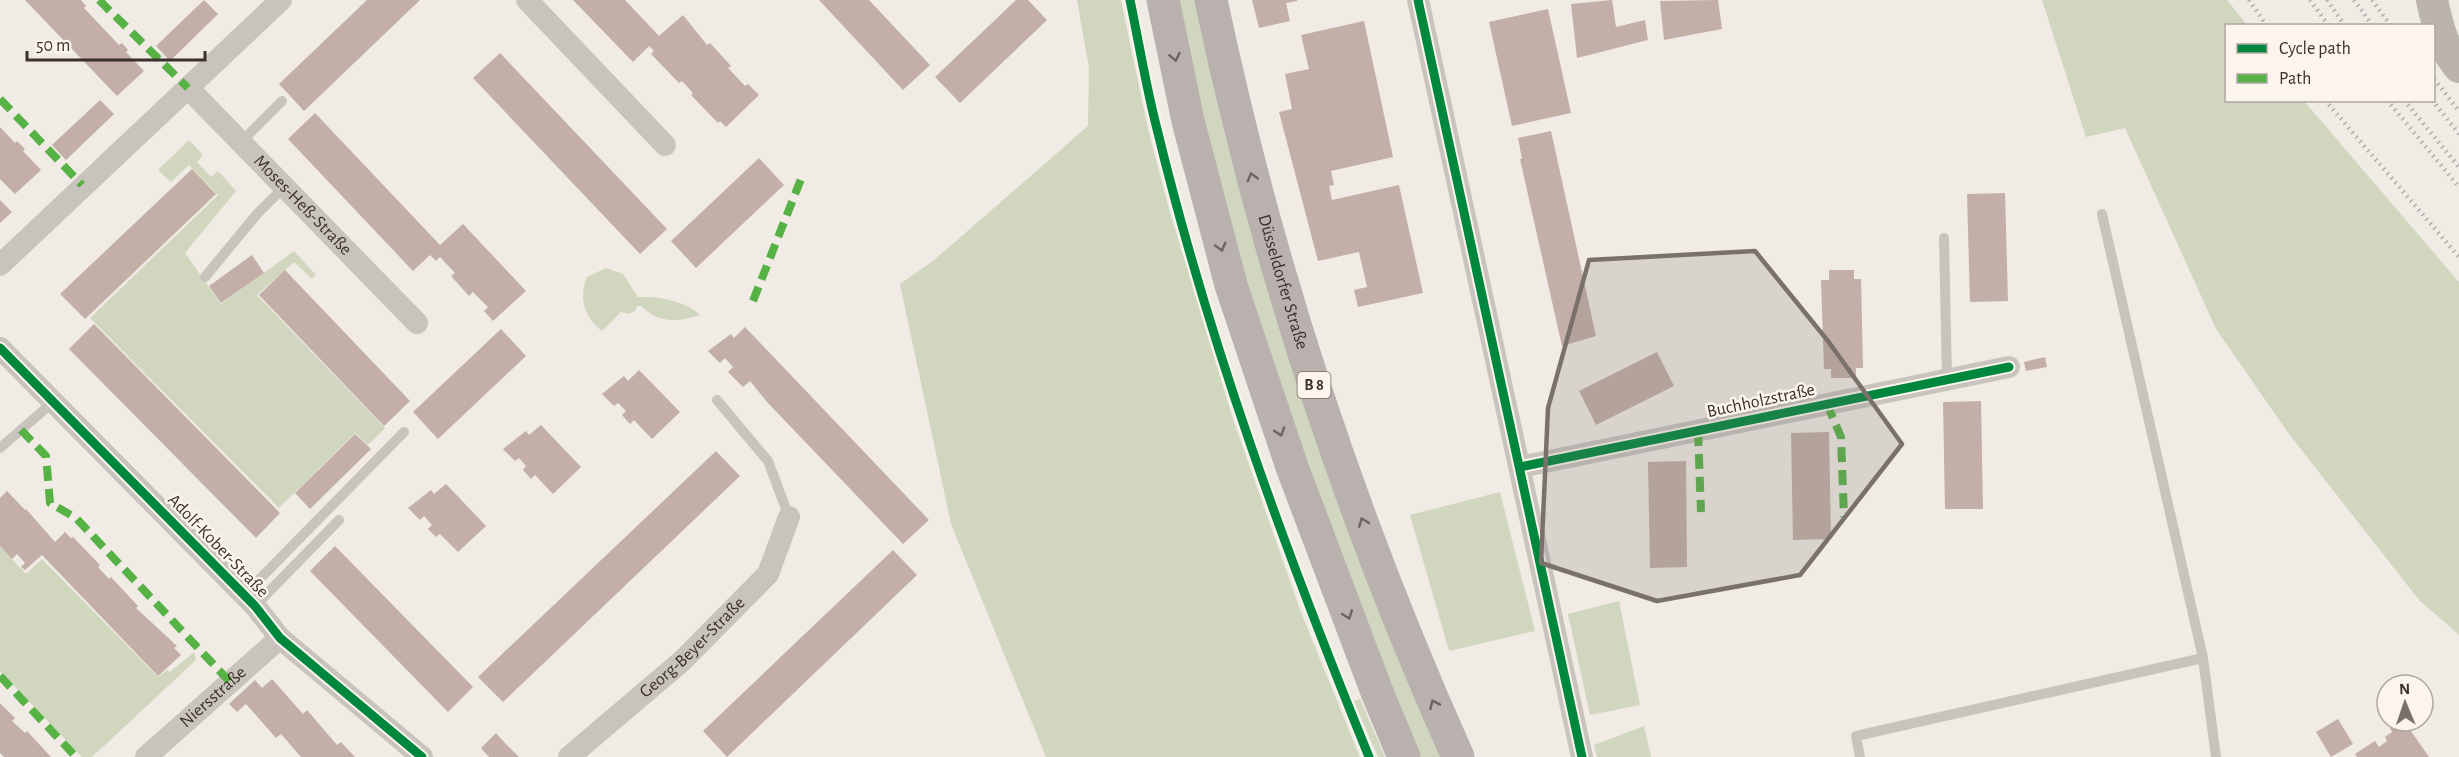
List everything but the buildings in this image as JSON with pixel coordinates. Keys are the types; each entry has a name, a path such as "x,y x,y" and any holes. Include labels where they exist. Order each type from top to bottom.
{"main road":[{"path":"1163,0 1188,121 1231,285 1292,467 1404,757"},
{"name":"Düsseldorfer Straße","path":"1212,0 1234,110 1277,272 1336,452 1422,676 1458,757"}],"street":[{"path":"0,265 281,0"},
{"path":"527,0 665,145"},
{"path":"1418,0 1582,757"},
{"path":"2432,0 2438,29 2459,68"},
{"name":"Moses-Heß-Straße","path":"188,88 417,323"},
{"name":"Adolf-Kober-Straße","path":"0,348 249,601 280,638 422,757"},
{"name":"Buchholzstraße","path":"1520,467 2009,367"},
{"name":"Georg-Beyer-Straße","path":"569,757 682,661 768,574 789,517"},
{"name":"Niersstraße","path":"147,757 280,638"}],"lane":[{"path":"241,142 282,101"},
{"path":"205,277 256,214 284,187"},
{"path":"2102,214 2203,658 2216,757"},
{"path":"1944,237 1947,380"},
{"path":"717,400 768,461 789,517"},
{"path":"0,448 53,402"},
{"path":"249,601 404,432"},
{"path":"249,601 339,520"},
{"path":"1860,757 1856,736 2203,658"}],"highlighted area":[{"path":"1755,251 1828,341 1902,444 1800,575 1657,601 1541,563 1548,408 1589,260"}],"green space":[{"path":"1077,0 1121,0 1148,129 1169,209 1233,419 1302,615 1360,757 1046,757 951,524 900,284 933,261 1088,126 1089,68"},
{"path":"1179,0 1196,0 1224,132 1269,294 1332,488 1440,757 1420,757 1359,606 1302,454 1251,299 1229,221 1208,143"},
{"path":"2042,0 2227,0 2246,24 2225,24 2225,102 2305,102 2459,282 2459,635 2419,600 2289,434 2216,329 2125,128 2086,137"},
{"path":"189,140 203,155 197,162 211,177 218,171 236,191 185,253 221,304 294,251 316,275 312,279 294,262 257,295 385,428 368,445 355,433 279,508 90,318 218,195 189,165 171,182 158,170"},
{"path":"606,268 623,274 638,297 671,300 701,315 669,320 655,316 641,306 637,306 635,311 628,314 621,312 602,331 587,314 583,292 587,277"},
{"path":"1500,492 1535,631 1449,651 1410,515"},
{"path":"0,546 26,574 42,559 158,677 167,670 170,672 194,652 196,660 92,757 82,757 0,671"},
{"path":"1619,601 1640,705 1590,715 1568,614"},
{"path":"1360,699 1385,757 1378,757 1354,701"},
{"path":"1644,726 1651,757 1597,757 1594,745"}],"railway":[{"path":"2249,0 2266,24"},
{"path":"2310,0 2328,24"},
{"path":"2327,0 2344,24"},
{"path":"2354,0 2372,24"},
{"path":"2372,0 2390,24"},
{"path":"2435,80 2459,111"},
{"path":"2327,102 2459,257"},
{"path":"2389,102 2459,187"},
{"path":"2406,102 2459,167"},
{"path":"2434,102 2459,134"}],"marked path":[{"path":"99,0 188,88"},
{"path":"0,99 82,185"},
{"path":"753,301 803,174"},
{"path":"1827,404 1841,437 1844,517"},
{"path":"21,430 46,456 50,503 76,518 230,682"},
{"path":"1698,431 1701,512"},
{"path":"0,676 76,757"}],"cycle path":[{"path":"1130,0 1149,97 1200,289 1279,525 1369,757"},
{"path":"1418,0 1582,757"},
{"path":"0,348 255,606 280,638 422,757"},
{"path":"1520,467 2009,367"}]}
